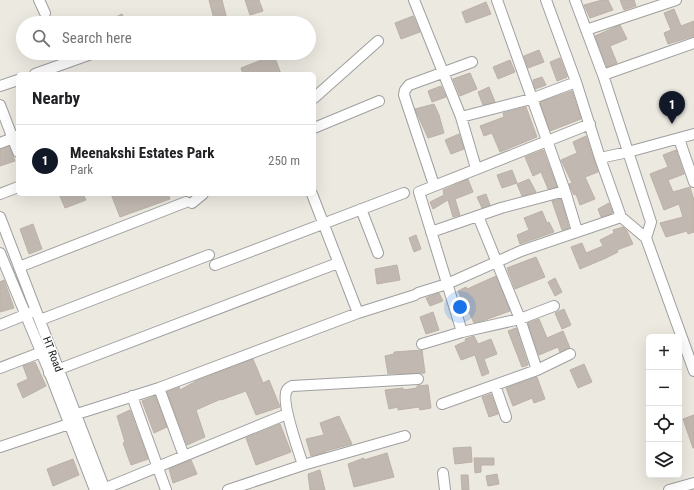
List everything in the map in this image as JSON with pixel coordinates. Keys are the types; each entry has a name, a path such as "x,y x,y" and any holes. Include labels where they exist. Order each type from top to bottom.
{"street":[{"path":"39,0 44,13"},
{"path":"414,0 461,117 476,168"},
{"path":"496,0 565,190 577,231"},
{"path":"546,0 576,82 600,158 622,216 646,238 694,371"},
{"path":"575,0 603,74 651,222 646,238"},
{"path":"586,30 676,0"},
{"path":"316,96 378,41"},
{"path":"603,74 694,43"},
{"path":"41,72 74,60"},
{"path":"434,185 404,94 405,90 409,86 472,62"},
{"path":"0,86 16,81"},
{"path":"461,117 531,99 576,82"},
{"path":"316,127 379,101"},
{"path":"0,105 15,137 0,143"},
{"path":"462,332 430,232 419,192 476,168 547,142 590,124"},
{"path":"600,158 694,134"},
{"path":"679,139 694,182"},
{"path":"0,194 16,188"},
{"path":"430,232 501,208 565,190"},
{"path":"214,265 404,193"},
{"path":"19,267 189,202 200,196"},
{"path":"313,196 358,313"},
{"path":"361,209 378,253"},
{"path":"478,216 520,319 537,370"},
{"path":"0,447 69,424 77,414 159,388 358,313 447,284 496,261 622,216"},
{"name":"HT Road","path":"0,217 51,348 54,372 69,424 101,490"},
{"name":"HT Road","path":"0,252 2,265 26,315 41,352 77,414 101,490"},
{"path":"0,325 26,315 38,315 208,255"},
{"path":"54,372 338,262"},
{"path":"422,344 462,332 520,319 554,306"},
{"path":"0,368 51,348"},
{"path":"442,404 537,370 570,354"},
{"path":"303,466 287,414 286,392 288,388 292,386 418,379"},
{"path":"495,385 506,417"},
{"path":"159,388 184,456"},
{"path":"132,396 159,467 166,490"},
{"path":"101,490 287,414"},
{"path":"228,490 405,436"},
{"path":"443,473 445,490"},
{"path":"669,490 694,484"}],"building":[{"path":"209,0 222,0 226,16 213,16"},
{"path":"245,0 259,0 263,11 250,15"},
{"path":"602,0 608,0 613,10 590,18 584,5"},
{"path":"620,0 634,0 636,6 624,10"},
{"path":"486,2 491,14 466,23 462,12"},
{"path":"674,9 681,26 694,21 694,36 668,44 664,33 671,30 664,13"},
{"path":"413,16 420,32 401,39 395,23"},
{"path":"620,25 627,39 610,46 617,63 607,67 595,36"},
{"path":"539,50 544,62 528,68 524,56"},
{"path":"560,58 567,77 557,81 550,62"},
{"path":"261,60 276,60 280,72 242,72 241,68"},
{"path":"510,60 515,72 498,79 493,67"},
{"path":"470,73 477,89 460,96 453,79"},
{"path":"542,77 546,85 535,89 533,80"},
{"path":"441,86 446,97 432,102 428,91"},
{"path":"489,87 495,102 483,105 478,92"},
{"path":"572,91 581,119 550,131 540,102"},
{"path":"434,104 444,133 428,138 415,109"},
{"path":"526,107 537,137 500,152 492,133 484,136 480,126 504,117 503,113"},
{"path":"459,134 464,149 451,154 445,140"},
{"path":"586,136 598,172 585,177 595,199 580,205 576,194 574,195 569,184 572,183 561,160 577,153 573,142"},
{"path":"9,146 15,161 0,166 0,149"},
{"path":"543,150 557,187 548,189 541,172 533,176 525,157"},
{"path":"676,150 684,174 668,180 673,192 690,187 694,200 694,232 688,234 687,231 666,237 660,223 683,217 679,204 664,210 650,174 668,167 663,155"},
{"path":"512,170 517,183 502,188 497,175"},
{"path":"468,179 473,192 455,199 460,215 453,217 448,200 433,209 430,202 444,195 443,190"},
{"path":"529,179 536,192 522,196 517,184"},
{"path":"486,194 490,205 482,208 477,197"},
{"path":"60,196 84,196 86,200 65,208"},
{"path":"112,196 169,196 170,199 120,217"},
{"path":"561,199 569,228 562,230 552,201"},
{"path":"609,203 613,213 601,217 598,209"},
{"path":"542,211 547,223 549,222 554,232 520,244 517,235 529,230 524,218"},
{"path":"33,224 42,249 29,254 20,229"},
{"path":"623,227 627,231 633,244 617,250 618,252 580,269 571,247 582,243 586,253 603,246 600,240 614,233 613,230"},
{"path":"416,235 421,249 414,252 409,238"},
{"path":"536,257 545,277 515,289 507,268"},
{"path":"397,265 400,280 377,284 375,269"},
{"path":"496,276 510,311 474,323 458,291 466,287 467,289"},
{"path":"555,278 562,292 555,296 548,282"},
{"path":"4,280 14,308 0,312 0,282"},
{"path":"439,293 443,301 430,306 426,298"},
{"path":"564,309 571,325 562,329 555,313"},
{"path":"433,312 439,330 426,334 420,317"},
{"path":"539,319 547,338 563,331 570,348 560,352 558,347 539,355 528,323"},
{"path":"516,328 528,365 522,367 508,331"},
{"path":"474,336 478,344 491,339 497,354 484,359 489,373 482,376 475,355 461,360 455,346 466,341 465,339"},
{"path":"422,350 425,373 388,374 385,356 394,354 394,352"},
{"path":"253,359 263,383 269,380 280,407 256,415 246,391 221,399 196,410 205,437 187,445 167,392 179,387 180,390 198,380"},
{"path":"35,362 46,386 23,398 17,384 28,379 23,366"},
{"path":"584,364 592,382 578,388 570,370"},
{"path":"537,377 545,399 534,403 532,398 513,406 506,388"},
{"path":"428,385 431,408 420,410 419,407 398,410 398,407 389,409 385,390 403,388 403,390"},
{"path":"491,394 498,414 489,417 482,397"},
{"path":"155,396 167,427 154,433 142,401"},
{"path":"130,410 148,459 131,465 123,443 125,442 117,416"},
{"path":"694,415 694,448 693,448 683,419"},
{"path":"339,416 352,444 311,456 306,439 324,435 320,423"},
{"path":"280,424 291,452 256,465 246,438"},
{"path":"471,447 472,462 455,464 453,448"},
{"path":"387,453 394,477 354,487 348,464 364,458 364,460"},
{"path":"474,458 494,458 494,465 481,465 481,472 475,473"},
{"path":"73,459 79,475 53,486 47,469"},
{"path":"191,460 197,474 173,483 169,469"},
{"path":"320,470 325,490 310,490 308,474"},
{"path":"497,474 499,484 488,486 486,476"},
{"path":"461,475 468,475 469,490 462,490"}],"place":[{"name":"Meenakshi Estates Park","path":"672,124"}]}
